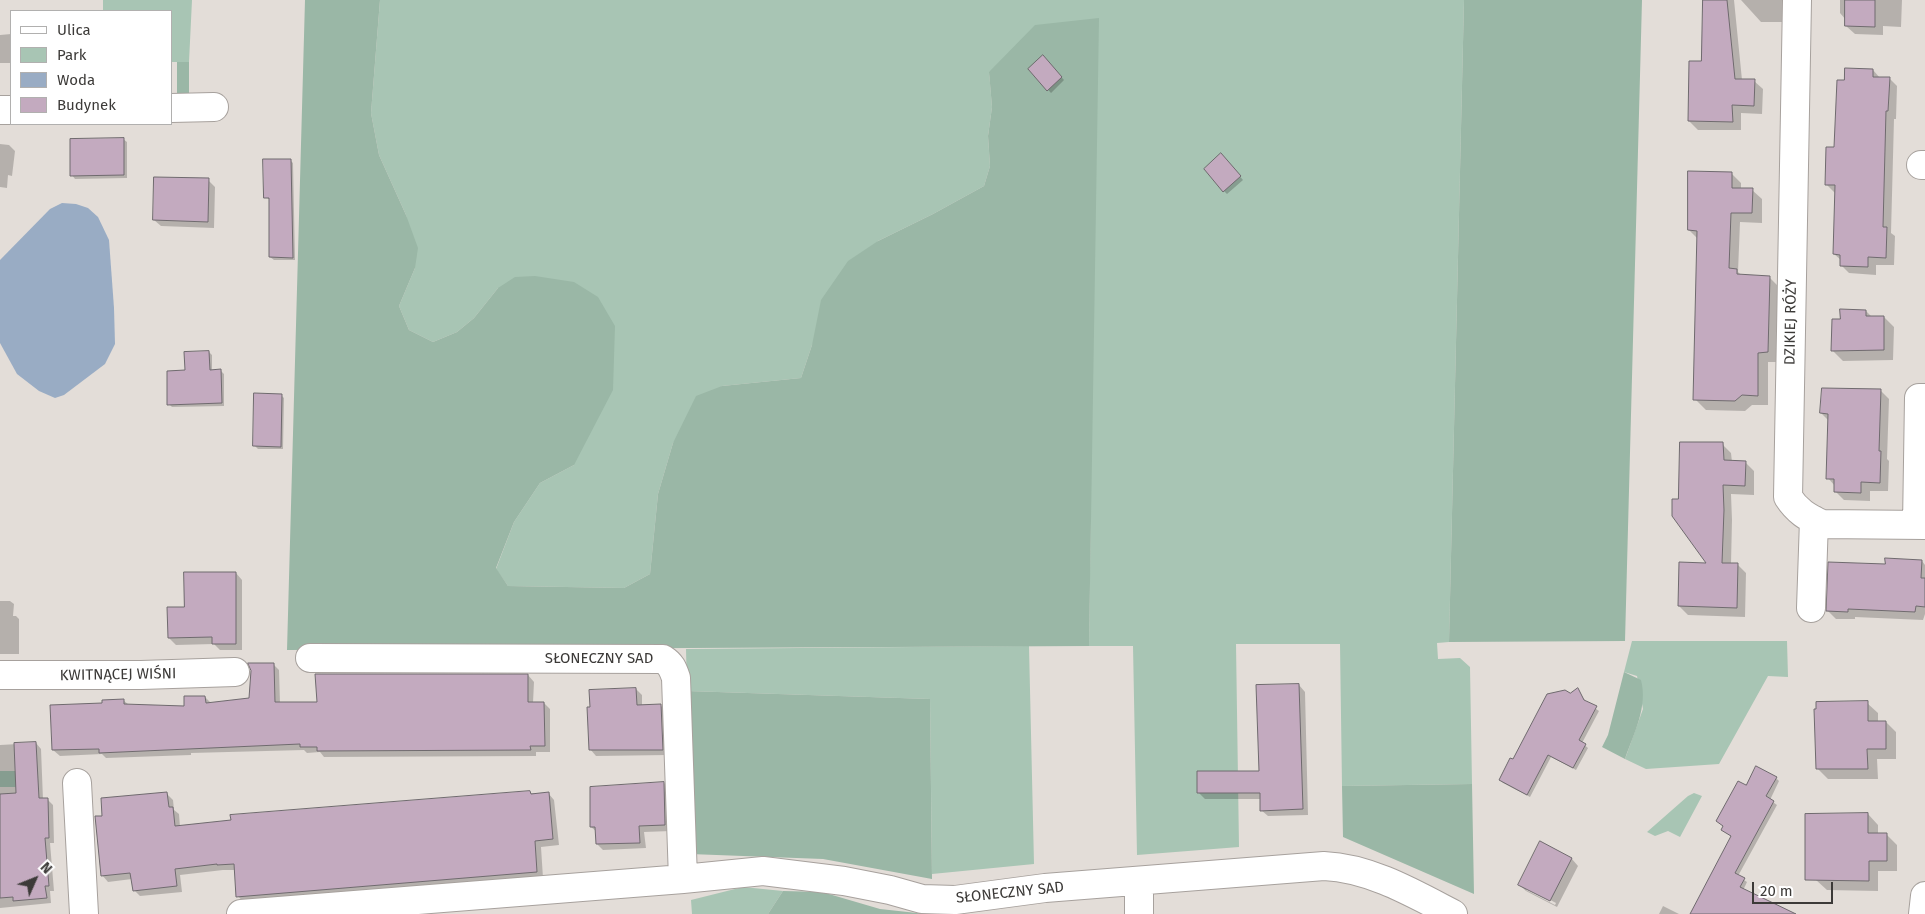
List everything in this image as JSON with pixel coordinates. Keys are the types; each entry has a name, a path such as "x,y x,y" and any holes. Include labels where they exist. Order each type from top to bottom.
{"street":[{"name":"DZIKIEJ RÓŻY","path":"1797,0 1788,497 1795,508 1822,524 1921,525"},
{"path":"172,108 214,107"},
{"path":"1921,525 1919,398 1925,398"},
{"path":"1811,608 1814,520"},
{"name":"SŁONECZNY SAD","path":"310,658 663,659 669,663 676,678 683,879"},
{"name":"KWITNĄCEJ WIŚNI","path":"0,675 140,675 236,672"},
{"path":"77,783 84,914"},
{"name":"SŁONECZNY SAD","path":"241,914 762,871 844,881 890,890 922,899 955,900 1045,888 1310,866 1340,866 1360,872 1403,888 1453,914"},
{"path":"1139,881 1139,914"},
{"path":"1923,914 1925,896"}],"green space":[{"path":"103,0 192,0 189,62 172,62 172,10 103,10"},
{"path":"305,0 380,0 371,113 379,155 406,215 418,248 415,268 399,306 409,330 433,342 457,332 474,318 498,288 515,277 535,276 574,282 598,297 615,326 613,390 574,465 540,483 514,522 496,568 508,586 624,588 650,574 658,494 673,443 696,396 722,386 801,378 812,345 821,300 848,261 878,241 984,186 990,166 988,136 992,107 989,72 1035,25 1099,18 1089,646 287,650"},
{"path":"380,0 1464,0 1449,642 1437,643 1438,659 1460,658 1470,667 1472,784 1342,786 1340,644 1236,644 1239,847 1137,855 1133,646 1089,646 1091,497 989,71 992,107 988,136 990,166 984,186 878,241 812,345 801,378 722,386 673,443 658,494 650,574 624,588 508,586 496,569 514,522 540,483 574,465 498,288 474,318 457,332 433,342 409,330 399,306 415,268 406,215 379,155 371,113"},
{"path":"1464,0 1642,0 1625,641 1449,642"},
{"path":"177,62 189,62 189,98 177,98"},
{"path":"1632,641 1787,641 1788,677 1768,676 1719,764 1646,769 1625,759 1643,709 1637,676 1624,672"},
{"path":"1029,646 1034,864 932,874 930,699 687,691 686,649"},
{"path":"1624,672 1641,680 1643,690 1639,720 1625,759 1602,747 1608,735"},
{"path":"687,691 930,699 932,879 823,859 690,854"},
{"path":"0,771 37,771 36,787 0,787"},
{"path":"1472,784 1474,894 1343,837 1342,786"},
{"path":"1694,793 1702,796 1680,837 1668,831 1655,836 1647,832 1688,796"},
{"path":"743,887 783,891 768,914 692,914 691,900"},
{"path":"783,891 822,892 880,909 926,914 768,914"}],"water":[{"path":"62,203 76,204 88,208 98,217 109,240 115,344 105,364 64,395 55,398 39,391 17,374 0,343 0,260 50,209"}],"building":[{"path":"1703,0 1727,0 1735,79 1755,79 1754,106 1732,105 1733,122 1688,121 1689,61 1701,61"},
{"path":"1845,0 1875,0 1875,27 1845,26"},
{"path":"1043,55 1062,77 1047,91 1028,69"},
{"path":"1845,68 1873,69 1873,77 1890,77 1888,111 1886,111 1883,227 1887,227 1886,258 1868,257 1868,267 1840,266 1840,255 1833,254 1835,185 1825,185 1826,147 1834,147 1837,80 1844,80"},
{"path":"124,138 124,175 70,176 70,139"},
{"path":"1221,153 1241,176 1223,192 1204,169"},
{"path":"263,159 291,159 293,258 269,257 269,198 264,198"},
{"path":"1688,171 1732,172 1732,188 1753,188 1752,213 1731,213 1729,268 1737,269 1737,274 1770,276 1768,352 1758,353 1758,396 1742,395 1735,401 1693,400 1697,231 1688,230"},
{"path":"154,177 209,178 208,222 153,220"},
{"path":"1840,309 1866,310 1866,316 1884,316 1884,350 1831,351 1832,319 1840,319"},
{"path":"209,351 210,370 221,369 222,403 167,405 167,371 185,370 184,352"},
{"path":"1822,388 1881,389 1880,483 1861,482 1861,493 1834,492 1834,479 1826,479 1828,414 1820,413"},
{"path":"254,393 282,394 281,447 253,446"},
{"path":"1680,442 1723,442 1724,460 1746,461 1745,486 1723,485 1722,563 1738,563 1737,608 1678,606 1679,562 1706,563 1672,516 1672,499 1678,499"},
{"path":"1885,558 1922,560 1921,578 1925,578 1925,607 1916,606 1915,612 1848,609 1848,612 1826,611 1828,562 1885,564"},
{"path":"184,572 236,572 236,644 212,644 212,637 168,638 167,607 184,607"},
{"path":"248,663 274,663 275,702 317,702 315,674 528,674 528,702 544,702 545,746 530,746 531,750 317,751 317,747 300,747 300,744 99,753 99,749 52,750 50,705 102,703 102,700 124,699 124,704 184,706 184,696 205,696 206,703 249,698 251,671"},
{"path":"1299,684 1303,809 1260,811 1260,793 1197,793 1197,771 1259,771 1256,685"},
{"path":"636,688 637,705 661,704 663,750 589,750 587,707 590,707 589,690"},
{"path":"1578,688 1584,700 1597,706 1579,740 1586,744 1573,768 1548,755 1527,795 1499,780 1510,758 1513,759 1547,694 1565,690 1570,693"},
{"path":"1868,701 1868,721 1886,721 1886,749 1867,749 1868,769 1816,769 1814,709 1816,709 1816,702"},
{"path":"36,742 39,798 48,798 49,838 45,838 49,886 45,886 47,898 13,901 13,897 0,898 0,794 16,793 14,743"},
{"path":"1756,766 1777,777 1766,796 1774,801 1735,873 1745,878 1740,887 1796,914 1690,914 1731,836 1721,830 1723,826 1716,821 1738,781 1746,785"},
{"path":"664,782 665,825 639,826 640,843 596,844 595,827 590,827 590,787"},
{"path":"530,791 531,794 549,792 553,839 535,841 537,872 236,897 234,864 175,869 177,886 133,891 130,873 101,876 95,816 102,816 101,798 167,792 169,807 173,807 175,826 231,820 230,815"},
{"path":"1868,813 1868,833 1887,833 1887,861 1869,861 1869,881 1805,880 1805,814"},
{"path":"1540,841 1572,858 1550,901 1518,885"}]}
